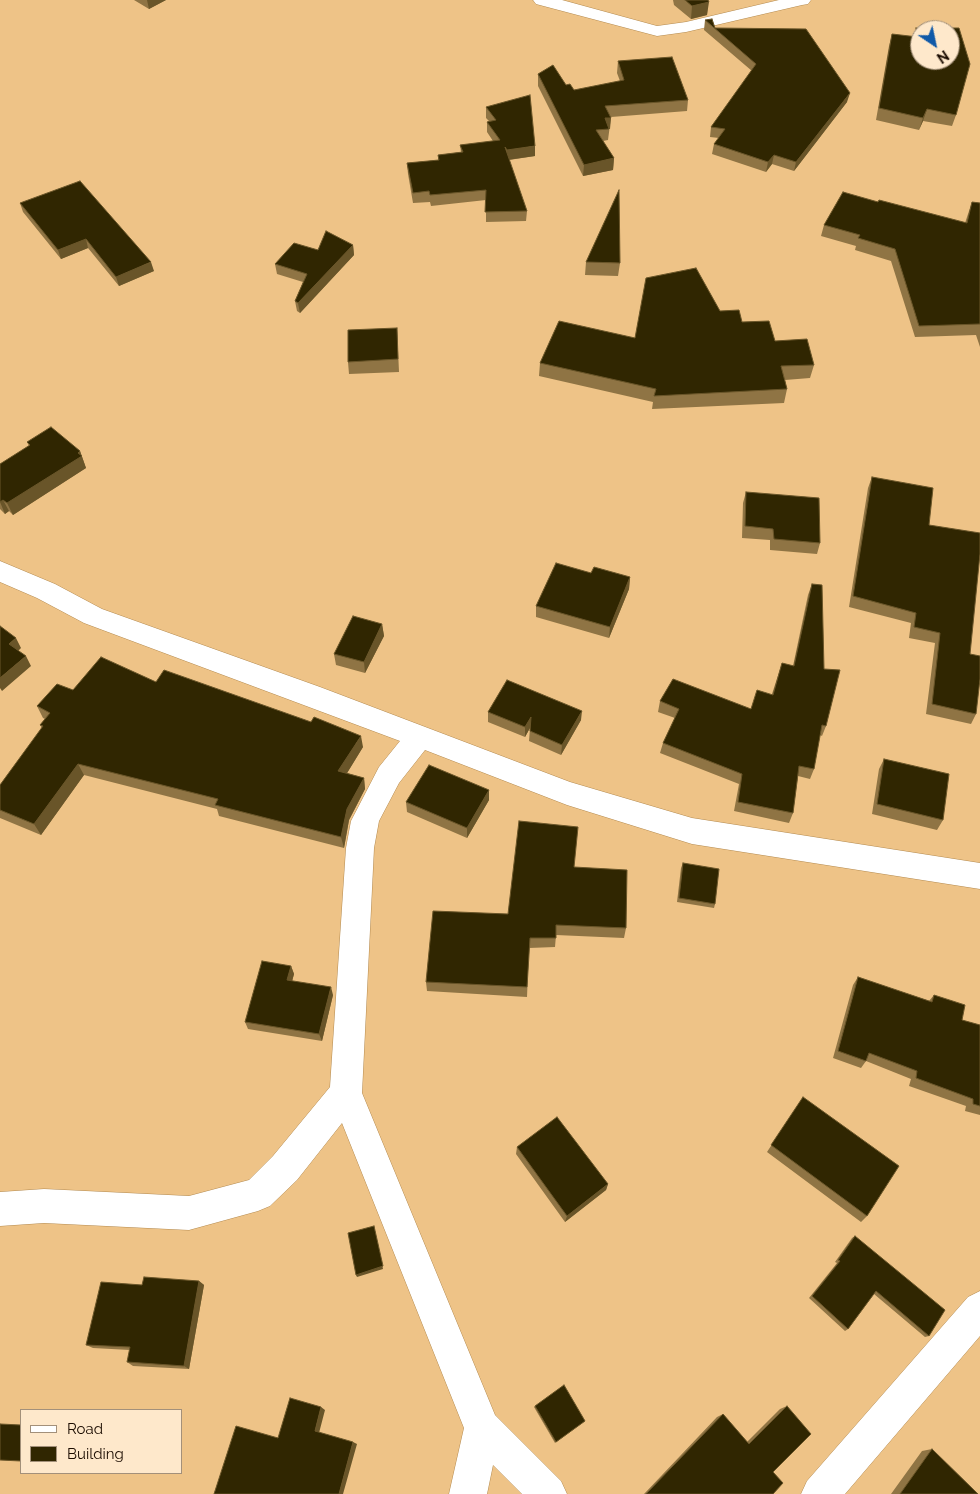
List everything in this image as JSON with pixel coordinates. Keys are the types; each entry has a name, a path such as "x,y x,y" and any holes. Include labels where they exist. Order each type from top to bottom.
{"street":[{"path":"542,0 657,31 686,27 802,0"},
{"path":"0,570 46,591 93,616 302,691 567,793 692,831 980,876"},
{"path":"419,736 389,775 374,802 363,830 360,848 346,1093 482,1428 548,1494"},
{"path":"0,1209 44,1206 189,1213 258,1194 284,1168 346,1093"},
{"path":"820,1494 980,1309"},
{"path":"468,1494 482,1428"}],"building":[{"path":"685,0 708,0 709,2 692,6"},
{"path":"712,19 715,28 806,29 850,93 796,162 774,155 768,162 714,144 725,129 711,127 756,64 705,20"},
{"path":"960,31 970,64 956,115 927,109 923,118 879,108 892,34 910,36 910,70 960,70"},
{"path":"672,57 688,100 605,106 611,118 605,118 609,129 596,130 614,158 584,165 538,74 553,65 566,85 570,84 574,90 624,80 618,61"},
{"path":"530,95 535,146 507,150 505,147 527,211 485,212 486,190 430,195 429,191 413,193 407,163 439,160 438,155 463,152 460,145 500,140 487,122 496,120 486,107"},
{"path":"80,181 151,262 116,277 86,239 58,250 20,203"},
{"path":"619,190 620,263 586,262"},
{"path":"843,192 967,223 972,202 980,203 980,324 919,326 895,249 858,238 860,235 824,225"},
{"path":"326,231 353,245 298,303 295,301 307,274 275,264 294,243 318,250"},
{"path":"696,268 720,311 739,310 742,322 769,321 775,341 807,339 814,365 781,366 787,389 654,396 656,389 540,363 559,321 635,338 646,278"},
{"path":"397,328 398,359 348,362 348,330"},
{"path":"51,427 80,451 78,453 82,456 7,503 3,500 0,502 0,464 30,445 27,442"},
{"path":"872,477 933,488 929,525 980,533 980,554 970,654 980,656 980,679 976,714 932,704 940,633 914,627 916,613 853,596"},
{"path":"746,492 819,498 820,543 774,539 773,529 745,526"},
{"path":"556,563 591,573 594,567 630,577 610,627 536,606"},
{"path":"812,584 822,585 824,669 840,670 826,726 822,725 814,769 799,766 793,813 738,802 742,774 663,743 679,709 660,701 673,679 751,709 757,690 773,695 782,663 794,666"},
{"path":"353,616 382,624 364,662 334,654"},
{"path":"0,626 16,638 9,644 26,656 0,678"},
{"path":"101,657 156,682 164,670 311,722 314,717 361,736 338,771 364,778 347,809 341,837 215,805 218,799 78,764 34,824 0,810 0,785 43,726 40,725 50,713 37,706 57,684 73,690"},
{"path":"507,680 582,711 562,745 530,731 531,717 525,727 488,712"},
{"path":"884,759 949,774 943,820 877,804"},
{"path":"429,765 489,790 467,828 406,802"},
{"path":"519,821 578,827 574,867 627,870 626,928 556,925 556,938 530,938 527,987 426,982 433,911 508,914"},
{"path":"683,863 719,869 715,904 679,898"},
{"path":"262,961 291,966 287,980 331,987 319,1034 245,1022"},
{"path":"858,977 932,1002 934,995 965,1005 962,1020 980,1025 980,1106 973,1104 973,1099 916,1078 917,1071 869,1053 866,1061 838,1051"},
{"path":"803,1097 899,1166 867,1216 771,1145"},
{"path":"557,1117 608,1184 567,1216 517,1147"},
{"path":"374,1226 383,1266 356,1275 348,1233"},
{"path":"855,1236 945,1310 929,1336 876,1291 848,1329 812,1296 840,1261 838,1260"},
{"path":"144,1277 199,1281 184,1366 127,1362 130,1347 86,1345 101,1282 142,1285"},
{"path":"564,1385 585,1421 556,1442 535,1406"},
{"path":"290,1398 321,1407 315,1431 353,1442 339,1494 214,1494 236,1426 278,1438"},
{"path":"787,1406 811,1434 773,1472 783,1483 773,1494 646,1494 723,1414 749,1444"},
{"path":"0,1424 20,1425 20,1461 0,1460"},
{"path":"932,1449 978,1494 900,1494"}]}
